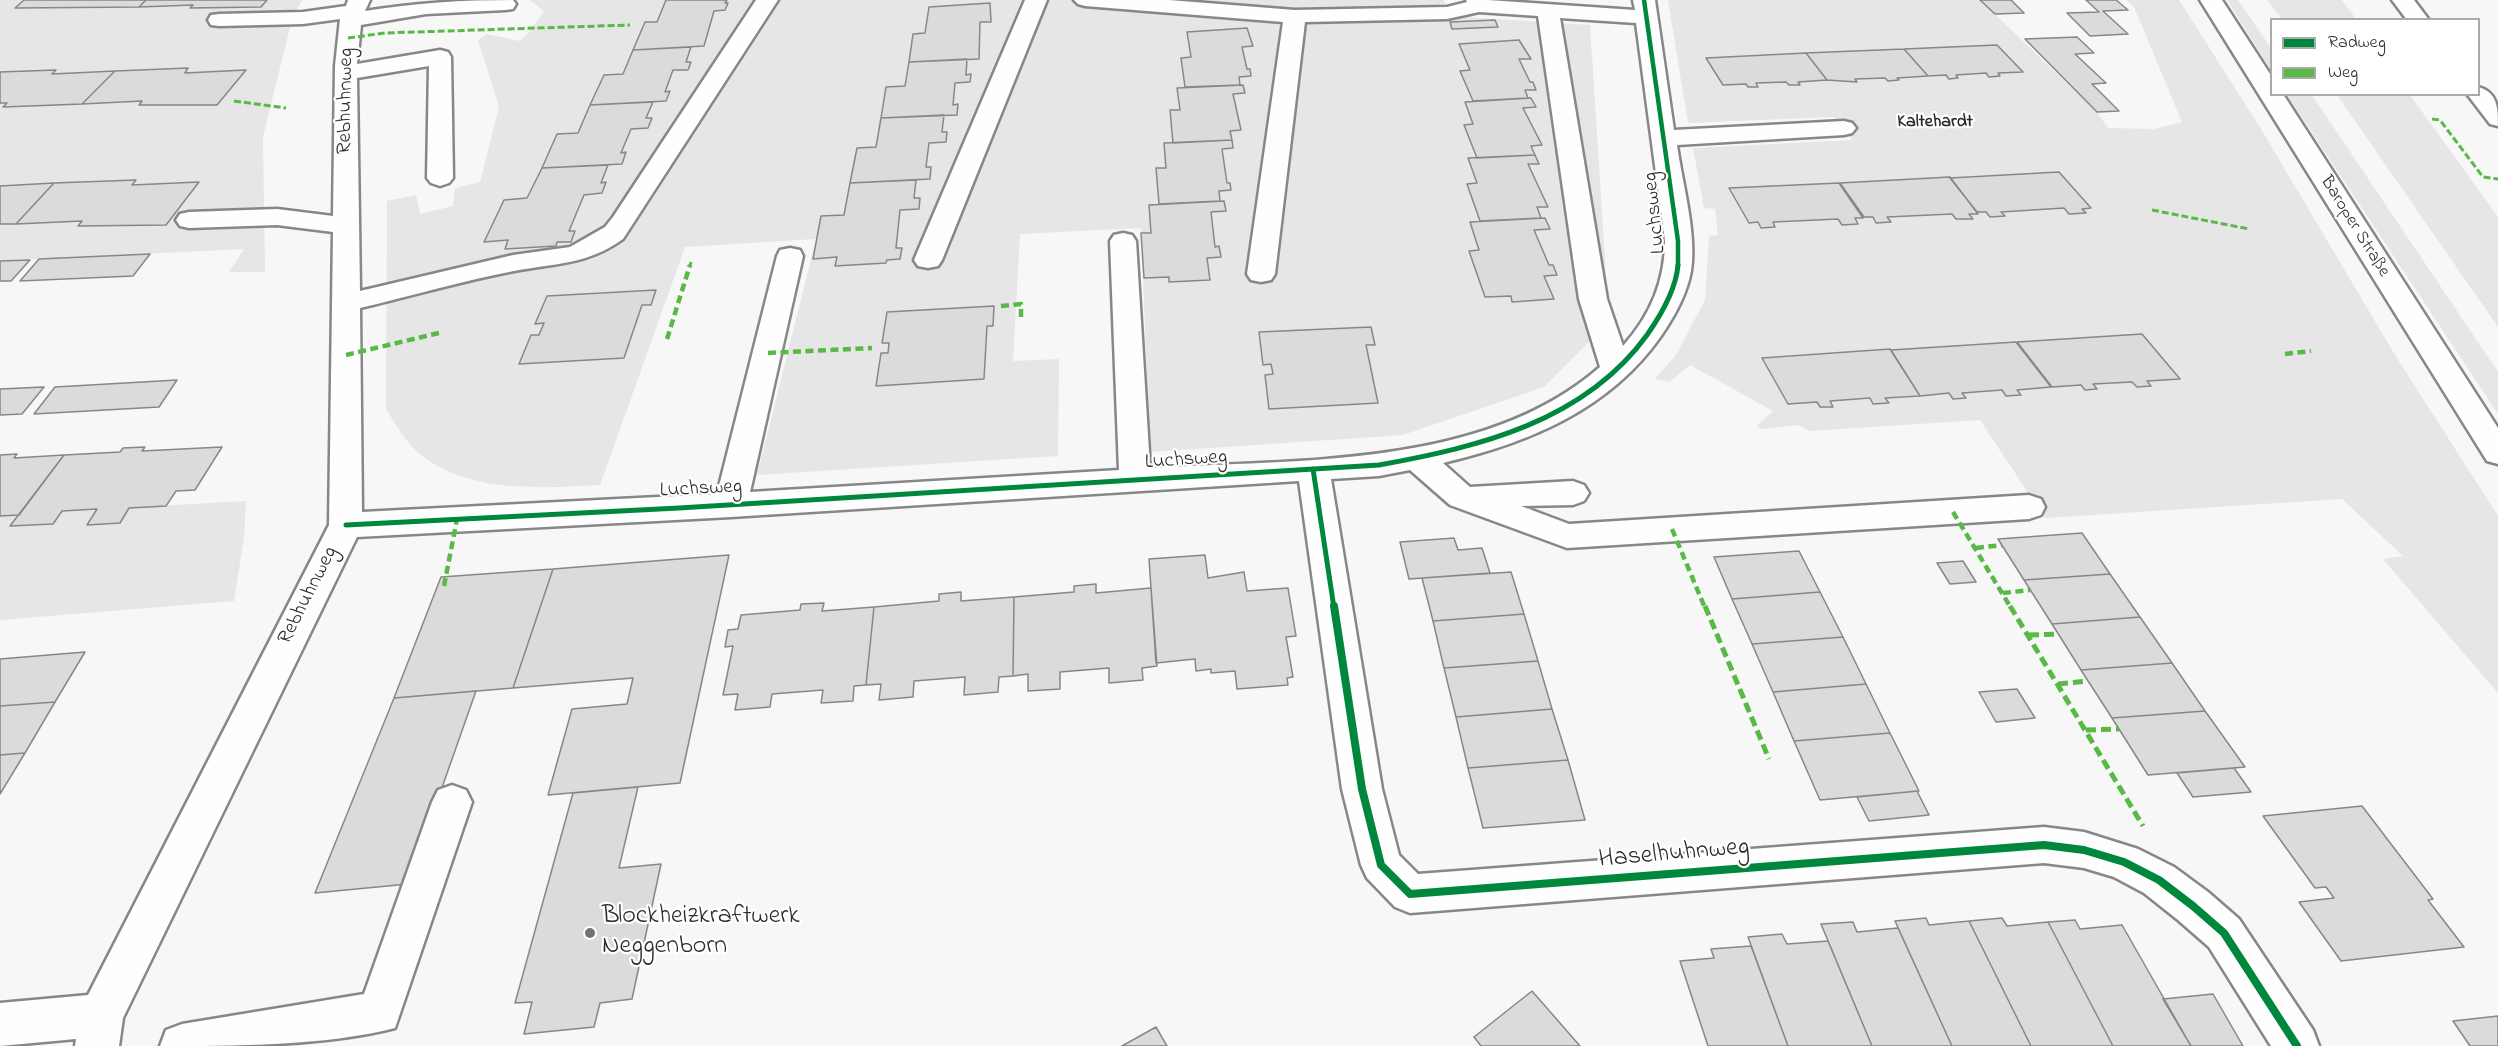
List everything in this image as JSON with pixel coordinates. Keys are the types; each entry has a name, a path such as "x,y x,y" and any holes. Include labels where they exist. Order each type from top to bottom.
{"main road":[{"path":"345,303 513,263 576,254 606,239 623,221 767,0"},
{"path":"928,260 1036,0"},
{"name":"Luchsweg","path":"346,525 731,505 1379,465 1455,450 1532,425 1575,400 1616,370 1634,352 1664,310 1678,271 1678,241 1646,9 1548,10 1478,3 1447,13 1295,16 1085,0"},
{"name":"Baroper Straße","path":"2211,0 2270,93"},
{"path":"2403,0 2417,18"},
{"path":"219,20 303,18 355,10 505,4"},
{"name":"Rebhuhnweg","path":"99,1031 346,525 346,73 355,10"},
{"path":"1548,10 1593,299 1616,370"},
{"path":"1261,274 1295,16"},
{"path":"346,73 440,57 440,178"},
{"name":"Baroper Straße","path":"2272,96 2498,453"},
{"path":"2480,96 2498,119"},
{"path":"1663,138 1844,128"},
{"path":"189,220 277,217 346,226"},
{"path":"1123,241 1135,480"},
{"path":"731,505 790,256"},
{"path":"1416,458 1461,497 1567,536 2029,507"},
{"name":"Haselhuhnweg","path":"1314,469 1362,789 1381,866 1410,894 2044,846 2084,850 2124,862 2159,880 2224,933 2297,1046"},
{"path":"1461,497 1573,493"},
{"path":"182,1046 379,1013 452,802"},
{"path":"0,1025 99,1031"}],"shaded area":[{"path":"0,0 303,0 293,15 263,137 265,272 229,272 244,249 0,261"},
{"path":"530,0 1444,0 1450,16 1590,25 1609,322 1544,387 1403,435 1150,452 1141,228 1020,234 1013,361 1059,359 1058,456 757,475 816,239 685,247 600,485 510,486 466,478 445,470 420,454 403,436 386,409 387,201 416,195 420,214 453,206 455,188 480,182 499,107 478,40 487,34 519,41 527,35 544,11"},
{"path":"1668,0 1980,0 2097,112 2108,128 2154,129 2182,122 2134,7 2126,0 2179,0 2261,129 2395,355 2498,516 2498,693 2383,559 2403,556 2342,499 2045,518 1980,420 1810,431 1798,425 1761,429 1757,426 1773,411 1690,365 1669,382 1655,379 1676,355 1705,300 1709,236 1718,235 1715,209 1704,208 1693,148 1852,140 1834,117 1688,123"},
{"path":"2227,0 2238,0 2270,47 2270,68"},
{"path":"2267,0 2342,0 2355,18 2281,18"},
{"path":"2288,96 2313,96 2498,372 2498,414"},
{"path":"2338,96 2411,96 2498,217 2498,327"},
{"path":"246,501 244,538 234,601 0,620 0,515"}],"building":[{"path":"24,0 146,0 139,7 15,8"},
{"path":"146,0 267,0 261,7 190,8 193,5 139,7"},
{"path":"666,0 727,0 725,3 728,3 725,10 714,11 704,46 633,50 645,22 657,22"},
{"path":"1980,0 2011,0 2024,13 1995,14"},
{"path":"2086,0 2116,0 2128,10 2103,11 2128,34 2090,36 2067,13 2099,12"},
{"path":"990,3 991,22 980,22 979,59 909,62 913,34 925,33 929,7"},
{"path":"1495,20 1498,27 1452,29 1450,22"},
{"path":"1247,28 1253,46 1242,47 1251,76 1239,77 1240,85 1185,87 1181,58 1191,57 1187,32"},
{"path":"2077,37 2094,53 2075,54 2106,83 2092,84 2119,111 2097,112 2025,39"},
{"path":"1519,40 1531,59 1519,59 1536,90 1525,90 1528,98 1473,101 1460,71 1470,70 1459,44"},
{"path":"1997,45 2023,72 1998,73 2000,76 1989,77 1986,73 1956,75 1958,78 1949,79 1946,75 1928,76 1904,49"},
{"path":"691,47 686,62 691,62 688,70 673,70 665,92 670,91 666,101 590,105 604,75 623,74 633,50"},
{"path":"1904,49 1928,76 1897,78 1899,80 1888,81 1885,78 1855,79 1857,82 1827,80 1806,53"},
{"path":"1806,53 1827,80 1798,82 1800,85 1789,85 1786,82 1756,83 1758,87 1748,87 1746,84 1723,85 1706,58"},
{"path":"967,59 966,75 971,74 970,82 955,83 953,105 958,104 957,115 881,118 886,87 905,86 909,62"},
{"path":"188,68 185,73 246,70 217,105 139,105 142,101 82,104 115,71"},
{"path":"56,70 52,74 115,71 82,104 3,107 7,103 0,103 0,72"},
{"path":"1243,85 1245,93 1233,94 1241,130 1230,131 1232,140 1173,143 1170,110 1180,110 1177,88"},
{"path":"1531,98 1536,107 1523,108 1542,145 1531,146 1535,155 1477,158 1464,125 1473,124 1465,102"},
{"path":"653,102 646,118 652,118 648,128 631,129 621,153 626,152 622,164 542,168 557,134 578,133 590,105"},
{"path":"944,115 942,132 947,132 946,142 929,143 926,167 931,167 930,179 850,183 857,148 876,147 881,118"},
{"path":"1232,140 1233,148 1222,149 1227,183 1230,183 1231,190 1219,191 1220,201 1159,204 1156,168 1166,168 1164,143"},
{"path":"1535,155 1539,164 1528,164 1548,207 1537,207 1541,218 1480,221 1467,184 1477,183 1468,158"},
{"path":"608,165 601,183 606,182 602,193 584,195 569,231 575,231 571,242 557,242 556,246 505,249 508,240 484,242 504,200 527,198 542,168"},
{"path":"2059,172 2091,208 2082,209 2086,213 2069,214 2064,208 2001,212 2005,216 1990,217 1986,212 1977,212 1950,178"},
{"path":"1950,177 1978,214 1969,214 1973,219 1956,219 1952,214 1887,217 1891,222 1876,223 1873,217 1864,217 1840,183"},
{"path":"136,180 132,185 199,182 166,225 78,226 82,221 16,224 54,183"},
{"path":"916,180 914,198 920,198 919,209 900,210 896,248 902,248 900,259 887,260 886,263 835,266 837,257 813,259 821,216 844,215 850,183"},
{"path":"54,183 16,224 0,224 0,186"},
{"path":"1839,183 1863,218 1855,218 1858,224 1842,225 1838,219 1773,222 1775,227 1761,228 1758,222 1749,223 1729,188"},
{"path":"1224,201 1226,211 1211,212 1215,247 1219,246 1221,257 1207,258 1210,280 1169,282 1169,277 1144,278 1141,233 1151,233 1149,205"},
{"path":"1545,218 1550,229 1534,230 1549,265 1553,265 1557,275 1544,276 1554,299 1512,302 1511,296 1485,297 1469,251 1479,250 1470,222"},
{"path":"150,254 133,276 20,281 39,259"},
{"path":"30,260 11,281 0,281 0,261"},
{"path":"656,290 651,305 642,305 624,358 519,364 531,335 539,335 544,323 535,324 547,296"},
{"path":"994,306 993,326 987,326 984,379 876,386 881,353 888,353 889,343 882,343 887,312"},
{"path":"1371,327 1375,345 1366,345 1378,403 1269,409 1265,375 1273,374 1271,364 1263,365 1259,332"},
{"path":"2142,334 2180,379 2147,381 2151,386 2137,387 2132,382 2093,384 2097,389 2085,390 2081,385 2052,387 2017,342"},
{"path":"2016,342 2051,387 2017,390 2021,395 2006,396 2002,390 1962,393 1966,398 1953,399 1949,393 1920,396 1891,350"},
{"path":"1890,349 1920,396 1885,398 1889,403 1873,404 1870,398 1830,401 1833,407 1820,407 1817,402 1788,404 1762,358"},
{"path":"177,380 159,407 34,414 55,387"},
{"path":"44,387 22,414 0,415 0,389"},
{"path":"145,447 142,451 222,447 195,490 176,491 166,506 129,508 120,523 87,525 97,509 62,511 53,524 10,526 64,455 120,452 123,448"},
{"path":"17,454 14,458 64,455 19,515 0,516 0,455"},
{"path":"2082,533 2110,574 2024,580 1998,539"},
{"path":"1454,538 1458,550 1482,548 1490,573 1409,579 1400,542"},
{"path":"1799,551 1820,592 1732,599 1714,557"},
{"path":"729,555 680,783 548,795 572,709 627,704 633,678 513,688 553,569"},
{"path":"1205,555 1208,578 1244,572 1247,591 1288,588 1296,636 1286,637 1293,677 1287,678 1288,685 1237,689 1235,671 1211,673 1211,669 1196,671 1195,659 1156,663 1149,559"},
{"path":"1963,561 1976,582 1950,584 1937,563"},
{"path":"553,569 513,688 394,698 441,577"},
{"path":"1511,572 1524,614 1433,621 1422,578"},
{"path":"2110,574 2140,617 2052,624 2024,580"},
{"path":"1096,584 1096,593 1151,588 1157,666 1142,668 1143,680 1109,683 1109,668 1060,672 1060,689 1028,691 1028,674 1013,676 1014,597 1074,592 1074,586"},
{"path":"961,592 961,601 1014,597 1013,676 999,677 998,692 964,695 965,677 914,681 913,697 879,700 881,684 866,685 874,607 939,601 939,594"},
{"path":"1820,592 1843,637 1752,644 1732,599"},
{"path":"824,603 822,611 874,607 866,685 854,686 853,701 821,703 823,690 772,694 770,707 735,710 738,694 723,695 733,646 725,647 728,630 738,629 741,615 800,610 801,604"},
{"path":"1524,614 1538,661 1444,668 1433,621"},
{"path":"2140,617 2172,663 2081,670 2052,624"},
{"path":"1843,637 1866,684 1773,692 1752,644"},
{"path":"85,652 55,702 0,706 0,659"},
{"path":"1538,661 1552,709 1456,717 1444,668"},
{"path":"2172,663 2205,711 2112,718 2081,670"},
{"path":"1866,684 1890,733 1794,741 1773,692"},
{"path":"2017,689 2035,718 1996,722 1979,692"},
{"path":"476,691 408,884 315,893 394,698"},
{"path":"55,702 25,753 0,755 0,706"},
{"path":"1552,709 1568,760 1468,768 1456,717"},
{"path":"2205,711 2245,767 2148,775 2112,718"},
{"path":"1890,733 1919,791 1820,800 1794,741"},
{"path":"25,753 0,794 0,755"},
{"path":"1568,760 1585,820 1483,828 1468,768"},
{"path":"2234,768 2251,792 2193,797 2177,773"},
{"name":"Blockheizkraftwerk Neggenborn","path":"638,787 619,868 661,864 632,999 600,1003 594,1027 524,1034 532,1002 515,1003 573,793"},
{"path":"1917,791 1929,815 1869,821 1857,797"},
{"path":"2362,806 2433,899 2428,900 2464,947 2341,961 2299,902 2334,898 2326,887 2315,888 2263,816"},
{"path":"1926,918 1929,925 1969,921 2031,1046 1952,1046 1895,921"},
{"path":"2002,918 2007,926 2048,922 2113,1046 2031,1046 1969,921"},
{"path":"2075,920 2080,929 2122,925 2191,1046 2113,1046 2048,922"},
{"path":"1853,922 1857,932 1898,928 1952,1046 1872,1046 1821,924"},
{"path":"1782,934 1787,944 1828,941 1872,1046 1788,1046 1748,937"},
{"path":"1751,946 1788,1046 1708,1046 1680,961 1714,958 1711,949"},
{"path":"1532,991 1580,1046 1481,1046 1474,1037"},
{"path":"2213,994 2243,1046 2191,1046 2163,999"},
{"path":"2498,1016 2498,1046 2470,1046 2453,1021"},
{"path":"1156,1027 1167,1046 1122,1046"}],"marked path":[{"path":"348,38 385,33 630,25"},
{"path":"234,101 286,108"},
{"path":"2432,119 2440,120 2483,177 2498,179"},
{"path":"2152,210 2249,229"},
{"path":"667,339 691,262"},
{"path":"1001,306 1021,304 1021,318"},
{"path":"346,355 443,332"},
{"path":"768,353 872,348"},
{"path":"2285,354 2311,351"},
{"path":"1953,512 2143,826"},
{"path":"444,586 457,519"},
{"path":"1672,529 1769,759"},
{"path":"1976,548 2002,545"},
{"path":"2003,593 2030,590"},
{"path":"2029,635 2058,634"},
{"path":"2058,684 2088,681"},
{"path":"2086,730 2119,729"}],"cycle path":[{"path":"346,525 679,508 1379,465 1474,445 1529,426 1577,401 1621,366 1655,323 1668,299 1677,273 1678,241 1644,0"},
{"path":"1313,469 1362,789 1381,865 1410,894 2044,845 2084,850 2124,862 2159,880 2224,933 2297,1046"}],"place":[{"name":"Blockheizkraftwerk Neggenborn","path":"590,933"}],"district":[{"name":"Kaltehardt","path":"1935,123"}]}
